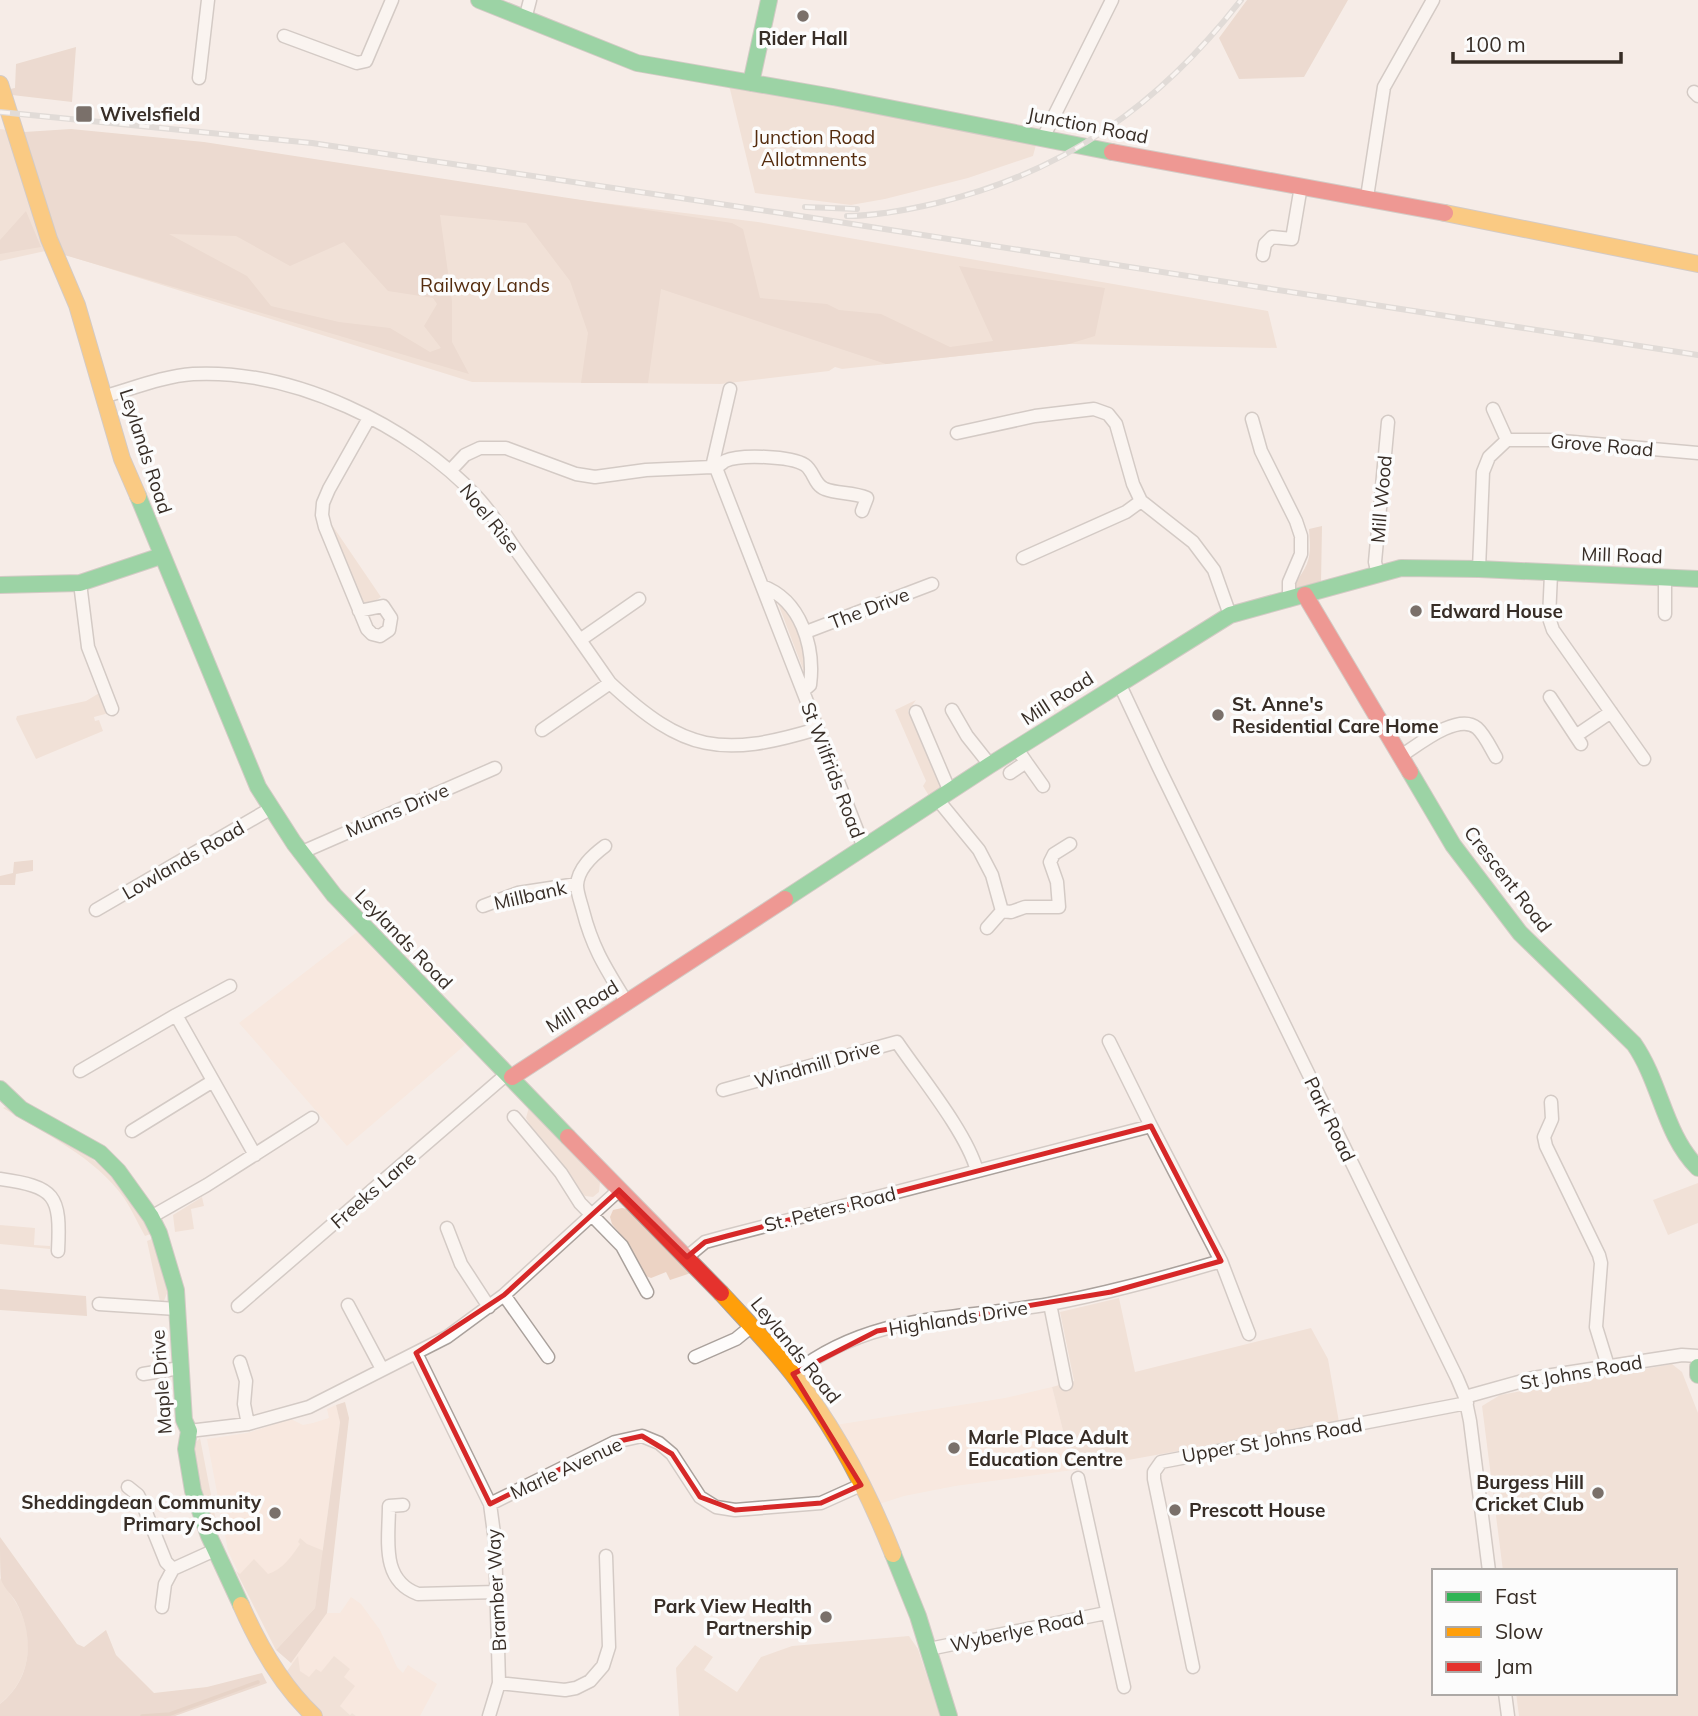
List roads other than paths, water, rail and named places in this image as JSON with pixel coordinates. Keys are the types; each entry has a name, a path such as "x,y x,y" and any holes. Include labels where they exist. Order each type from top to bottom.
{"street":[{"path":"199,78 208,0"},
{"path":"284,36 362,63 366,61 392,0"},
{"name":"Junction Road","path":"479,0 636,63 1367,197 1698,264"},
{"path":"526,19 530,0"},
{"path":"751,83 769,0"},
{"path":"1043,138 1112,0"},
{"path":"1367,197 1384,87 1433,0"},
{"name":"Leylands Road","path":"0,84 34,194 77,305 106,396 122,459 258,787 300,853 364,928 687,1257 793,1374 829,1426 879,1518 901,1568 949,1716"},
{"path":"1263,255 1265,244 1272,237 1298,240 1301,186"},
{"name":"Noel Rise","path":"106,396 191,374 226,375 277,383 323,395 414,444 450,471 479,499 610,683 670,731 705,744 744,745 782,739 817,729"},
{"path":"714,467 730,389"},
{"path":"957,433 1035,416 1090,409 1104,411 1116,424 1133,484 1141,501 1193,542 1214,570 1230,615"},
{"path":"1479,569 1483,472 1489,457 1507,440 1493,409"},
{"path":"359,611 325,527 323,503 369,418"},
{"path":"1252,419 1265,461 1301,536 1301,554 1289,582 1289,600"},
{"name":"Mill Wood","path":"1378,575 1375,562 1388,422"},
{"name":"Grove Road","path":"1507,440 1551,440 1698,453"},
{"path":"450,471 465,455 481,448 506,448 576,474 595,477 646,470 714,467 725,461 745,457 799,462 808,467 815,481 823,489 849,492 867,498 862,511"},
{"name":"St Wilfrids Road","path":"714,467 864,848"},
{"path":"1023,558 1126,512 1141,501"},
{"path":"0,585 79,583 161,556"},
{"name":"Mill Road","path":"510,1075 627,1003 990,765 1230,615 1401,568 1698,579"},
{"path":"1551,574 1549,618 1553,630 1644,759"},
{"path":"1665,578 1665,614"},
{"path":"79,583 88,647 112,709"},
{"name":"The Drive","path":"806,632 932,584"},
{"name":"St Wilfrids Road","path":"762,586 772,590 786,602 806,632 812,668 810,685 803,691"},
{"name":"Crescent Road","path":"1305,596 1453,845 1520,933 1634,1044 1646,1062 1681,1148 1689,1161 1698,1168"},
{"path":"580,640 639,599"},
{"path":"542,730 610,683"},
{"name":"Park Road","path":"1119,683 1466,1400 1489,1569"},
{"path":"1550,697 1579,739 1611,712"},
{"path":"952,710 967,736 990,765"},
{"path":"916,712 944,796 992,875 1002,911"},
{"path":"1401,756 1448,726 1467,724 1478,728 1496,757"},
{"path":"1017,749 1043,786"},
{"path":"1010,773 1026,762"},
{"name":"Munns Drive","path":"300,853 495,768"},
{"name":"Lowlands Road","path":"96,910 271,809"},
{"path":"1002,911 1012,912 1025,907 1062,912 1057,882 1050,862 1054,854 1070,844"},
{"name":"Millbank","path":"605,846 582,870 577,884 588,932 596,953 627,1003"},
{"name":"Millbank","path":"483,906 518,893 577,884"},
{"path":"987,928 1002,911"},
{"path":"80,1070 230,986"},
{"path":"176,1015 255,1154"},
{"path":"1109,1041 1221,1261 1249,1334"},
{"name":"Windmill Drive","path":"723,1090 897,1042 953,1123 974,1158 977,1171"},
{"name":"Freeks Lane","path":"238,1306 510,1075"},
{"path":"132,1131 213,1080"},
{"name":"Maple Drive","path":"1,1091 21,1109 100,1153 118,1171 151,1217 159,1233 173,1277 184,1420 189,1431 186,1456 199,1511 256,1638 270,1663 307,1714"},
{"path":"1551,1102 1552,1119 1544,1137 1546,1146 1600,1255 1596,1327 1608,1366"},
{"path":"514,1117 561,1172 580,1203 622,1246 647,1292"},
{"path":"151,1217 313,1118"},
{"name":"St. Peters Road","path":"687,1257 705,1242 1152,1126"},
{"path":"0,1179 33,1184 52,1199 58,1210 58,1251"},
{"path":"189,1431 248,1424 309,1406 447,1337 504,1295 619,1190"},
{"path":"447,1228 461,1264 489,1307"},
{"name":"Highlands Drive","path":"793,1374 810,1360 837,1345 877,1331 964,1314 1050,1304 1144,1284 1221,1261"},
{"path":"504,1295 548,1357"},
{"path":"99,1304 177,1309"},
{"name":"Highlands Drive","path":"1050,1304 1066,1384"},
{"path":"348,1305 383,1369"},
{"path":"695,1357 736,1339 752,1326"},
{"name":"Bramber Way","path":"416,1353 490,1504 495,1541 499,1682 489,1716"},
{"name":"St Johns Road","path":"1466,1400 1534,1378 1682,1355 1698,1356"},
{"path":"240,1362 246,1381 244,1404 248,1424"},
{"path":"1698,1367 1698,1375"},
{"path":"143,1374 180,1368"},
{"name":"Upper St Johns Road","path":"1193,1667 1154,1479 1154,1472 1161,1462 1466,1400"},
{"name":"Marle Avenue","path":"490,1504 615,1442 642,1436 672,1454 700,1497 716,1507 735,1510 821,1503 861,1485"},
{"name":"Wyberlye Road","path":"1078,1478 1124,1687"},
{"path":"128,1487 138,1495 166,1562 173,1569"},
{"path":"403,1505 389,1506 389,1562 393,1574 406,1590 418,1594 497,1592"},
{"path":"162,1607 165,1584 173,1569 215,1550"},
{"path":"499,1682 565,1690 590,1681 603,1666 609,1647 606,1556"},
{"name":"Wyberlye Road","path":"929,1649 1106,1613"},
{"path":"1505,1695 1508,1716"}],"waterway":[{"path":"142,1716 170,1714 258,1682"}],"railway":[{"path":"847,216 903,210 984,190 1069,153 1143,102 1210,37 1241,0"},
{"path":"0,112 312,143 1698,355"},
{"path":"805,207 857,209"}],"place":[{"name":"Rider Hall","path":"803,16"},
{"name":"Wivelsfield","path":"84,114"},
{"name":"Edward House","path":"1416,611"},
{"name":"St. Anne's Residential Care Home","path":"1218,715"},
{"name":"Marle Place Adult Education Centre","path":"954,1448"},
{"name":"Burgess Hill Cricket Club","path":"1598,1493"},
{"name":"Prescott House","path":"1175,1510"},
{"name":"Sheddingdean Community Primary School","path":"275,1513"},
{"name":"Park View Health Partnership","path":"826,1617"}],"park label":[{"name":"Junction Road Allotmnents","path":"814,148"},
{"name":"Railway Lands","path":"485,285"}]}
